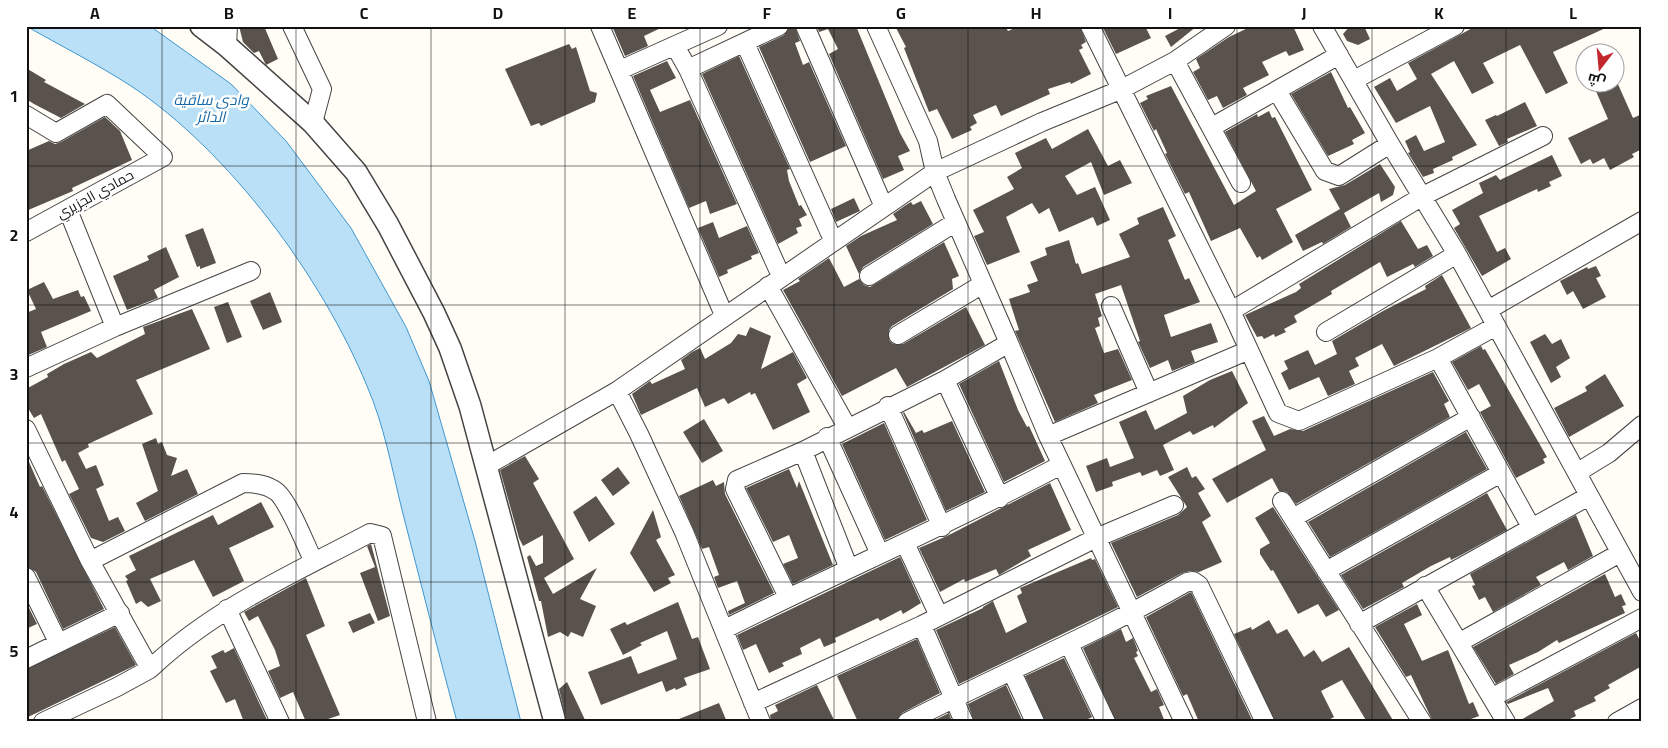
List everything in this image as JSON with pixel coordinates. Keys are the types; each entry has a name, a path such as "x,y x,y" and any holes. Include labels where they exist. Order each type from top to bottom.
{"street":[{"path":"200,26 227,36 313,123 356,172 388,225 430,304 450,348 470,406 555,722"},
{"path":"292,26 322,89 313,123"},
{"path":"600,26 724,316"},
{"path":"620,70 718,26"},
{"path":"688,69 778,26"},
{"path":"805,26 884,208"},
{"path":"876,26 928,142 935,172 1048,436 1184,722"},
{"path":"1090,26 1231,311 1278,412 1299,421 1438,358 1496,326"},
{"path":"486,466 617,391 833,240 884,208 935,172 1042,122 1120,90 1175,61 1226,26"},
{"path":"1322,26 1390,144 1457,254 1642,592"},
{"path":"1354,80 1455,26"},
{"path":"745,43 833,240"},
{"path":"675,46 688,69 774,281 847,427"},
{"path":"1212,127 1339,55"},
{"path":"1175,61 1242,183"},
{"path":"1277,91 1325,171 1339,176 1390,144"},
{"name":"حمادي الجزيري","path":"26,232 163,156 107,104 56,133 28,118"},
{"path":"1231,311 1423,196 1543,136"},
{"path":"68,210 115,327"},
{"path":"1488,310 1642,221"},
{"path":"869,276 956,222"},
{"path":"1326,332 1457,254"},
{"path":"26,368 115,327 251,271"},
{"path":"898,335 983,284"},
{"path":"1111,306 1149,393"},
{"path":"788,597 734,485 742,477 802,451 888,406 945,380 1009,343"},
{"path":"1048,436 1249,350"},
{"path":"1438,358 1532,527"},
{"path":"945,380 1000,498"},
{"path":"617,391 680,523 725,629 761,722"},
{"path":"888,406 942,527"},
{"path":"1293,518 1471,417"},
{"path":"1578,472 1609,454 1642,425"},
{"path":"26,429 32,458 150,669"},
{"path":"827,437 880,554"},
{"path":"802,451 848,569"},
{"path":"725,629 788,597 942,527 1061,465"},
{"path":"1326,571 1501,472"},
{"path":"90,561 243,483 259,483 276,492 286,505 314,562"},
{"path":"1359,624 1589,496"},
{"path":"1282,501 1422,722"},
{"path":"753,703 922,625 1096,538 1174,505"},
{"path":"43,722 150,669 176,644 259,589 370,533 382,536 427,722"},
{"path":"905,544 939,616"},
{"path":"1460,642 1620,553"},
{"path":"26,577 58,642"},
{"path":"907,722 953,698 1012,672 1132,613 1187,582 1196,582 1265,722"},
{"path":"1425,586 1493,697 1506,722"},
{"path":"227,609 280,722"},
{"path":"26,659 120,613"},
{"path":"1493,697 1642,618"},
{"path":"922,625 964,722"},
{"path":"1070,644 1106,722"},
{"path":"1012,672 1035,722"},
{"path":"1617,722 1642,708"}],"water":[{"name":"وادي ساقية الدائر","path":"26,26 150,26 231,84 286,141 351,228 406,327 429,381 475,541 521,722 457,722 387,447 373,401 348,344 325,302 298,260 237,181 203,145 167,113 131,86"}],"building":[{"path":"239,26 264,26 278,59 266,65 259,51 254,53 243,42"},
{"path":"612,26 665,26 644,36 648,46 625,56"},
{"path":"790,26 795,26 800,41 795,43 803,65 809,62 846,146 810,162 759,47 784,35"},
{"path":"817,26 856,26 900,133 910,151 898,156 904,170 883,179 829,54 838,49 828,29 819,32"},
{"path":"895,26 1005,26 1008,31 1019,26 1080,26 1086,42 1081,45 1083,48 1079,50 1091,74 1071,84 1070,82 1048,89 1050,94 1001,116 996,105 973,115 977,123 970,127 972,130 952,139 937,109 929,112 904,48 906,47"},
{"path":"1102,26 1145,26 1151,38 1116,54"},
{"path":"1184,26 1197,26 1171,47 1165,36"},
{"path":"1252,26 1293,26 1304,50 1289,56 1286,51 1262,62 1269,75 1243,88 1247,95 1223,108 1217,96 1208,100 1193,72 1200,68 1196,59 1229,37"},
{"path":"1350,26 1364,26 1370,39 1358,45 1347,41 1343,34"},
{"path":"1476,26 1610,26 1553,52 1568,83 1546,94 1520,45 1483,63 1494,83 1472,94 1454,61 1431,74 1477,145 1452,157 1453,160 1433,169 1434,173 1423,177 1408,153 1410,152 1405,141 1416,135 1424,151 1445,142 1430,106 1396,123 1374,87 1390,78 1397,91 1417,79 1408,63"},
{"path":"569,44 572,49 576,47 590,91 597,93 595,102 541,126 539,123 531,126 505,69"},
{"path":"739,56 790,169 787,170 789,181 799,206 801,205 807,215 799,219 802,226 796,228 798,233 778,244 702,74"},
{"path":"667,61 676,78 650,90 660,112 690,100 737,204 710,214 706,201 689,208 633,76"},
{"path":"26,68 46,80 44,82 85,104 61,118 34,104 26,99"},
{"path":"1331,72 1348,108 1350,107 1365,133 1352,140 1354,144 1328,156 1291,94"},
{"path":"1171,86 1234,205 1256,191 1225,132 1257,114 1258,117 1269,111 1272,118 1275,117 1312,190 1276,209 1293,242 1262,260 1260,256 1257,258 1240,228 1211,241 1189,192 1185,194 1165,154 1167,153 1156,129 1154,131 1140,103 1148,99 1146,96"},
{"path":"1596,92 1621,92 1633,118 1642,114 1642,149 1632,154 1634,157 1610,170 1604,158 1593,164 1590,159 1581,164 1568,138 1608,119"},
{"path":"1525,102 1537,126 1507,139 1508,142 1499,146 1485,120"},
{"path":"105,117 120,131 132,160 72,188 73,191 26,211 26,151 49,141 55,144 61,142"},
{"path":"1088,129 1108,166 1120,160 1132,183 1104,195 1091,162 1065,176 1077,195 1095,187 1110,220 1097,226 1093,217 1059,232 1049,208 1039,214 1032,203 1006,217 1020,252 987,265 974,236 984,232 973,210 1014,189 1007,177 1022,168 1015,153 1046,138 1052,149"},
{"path":"1552,155 1562,176 1549,182 1551,186 1538,192 1537,189 1479,216 1497,252 1505,248 1511,259 1482,276 1454,228 1460,224 1452,210 1483,193 1479,183 1496,175 1500,180"},
{"path":"1380,164 1395,187 1393,195 1381,202 1379,193 1344,213 1351,227 1323,244 1322,242 1303,251 1295,235 1340,209 1329,189 1345,185"},
{"path":"854,198 860,211 836,222 831,209"},
{"path":"921,201 933,224 863,267 859,274 846,246 861,236 897,220 893,214 911,202 913,205"},
{"path":"1163,207 1176,236 1168,240 1185,280 1189,278 1200,302 1164,315 1171,337 1211,323 1218,342 1191,351 1195,362 1172,371 1168,360 1150,368 1138,342 1140,341 1121,285 1095,294 1102,316 1098,318 1100,326 1095,328 1104,353 1118,349 1132,380 1094,395 1098,403 1055,422 1015,331 1019,330 1009,299 1030,292 1027,285 1038,281 1030,262 1047,255 1045,248 1069,240 1076,264 1078,263 1082,274 1130,257 1119,234 1139,224 1137,218"},
{"path":"1401,221 1418,249 1427,245 1433,256 1415,267 1413,264 1387,277 1380,262 1331,291 1332,294 1294,316 1297,322 1284,329 1286,332 1275,337 1274,334 1264,339 1262,336 1257,337 1245,315 1296,292 1301,288 1299,284"},
{"path":"713,222 719,238 747,226 759,253 751,256 752,259 727,270 728,273 719,277 698,228"},
{"path":"203,228 216,263 200,269 200,266 197,267 185,235"},
{"path":"944,242 959,276 952,279 953,289 892,326 889,330 889,340 893,344 903,344 966,307 985,345 907,387 896,368 842,396 783,290 800,281 798,279 829,258 844,287 859,279 864,285 870,287"},
{"path":"166,247 179,277 154,290 158,298 127,310 113,276 149,260 147,256"},
{"path":"1596,266 1601,276 1596,278 1606,297 1583,309 1573,291 1567,295 1560,281 1587,267 1588,269"},
{"path":"1442,275 1471,328 1394,366 1382,344 1355,358 1359,366 1349,371 1355,384 1328,396 1319,377 1289,390 1281,373 1288,369 1284,361 1308,350 1315,365 1337,354 1332,341 1383,311 1426,289 1425,286"},
{"path":"44,282 53,299 78,290 81,297 84,296 91,311 41,332 47,347 26,356 26,313 36,309 27,290"},
{"path":"270,292 282,322 263,330 250,301"},
{"path":"228,302 242,337 227,343 214,307"},
{"path":"192,309 210,349 136,380 153,414 88,444 89,447 78,453 86,469 96,465 104,485 96,489 109,521 118,517 125,531 103,542 91,538 69,494 79,489 65,460 62,462 41,414 34,418 26,405 26,389 48,377 47,374 64,364 91,352 97,358 145,334 143,327"},
{"path":"750,327 771,336 761,369 793,352 807,378 797,384 810,412 773,430 755,393 751,395 750,392 728,404 724,398 705,407 697,388 641,415 632,394 650,381 652,384 685,369 681,360 692,352 700,348 705,359 731,343 738,334 746,336"},
{"path":"1545,334 1552,344 1561,339 1570,358 1556,367 1561,377 1551,383 1530,342"},
{"path":"1481,346 1483,350 1485,349 1547,457 1543,459 1545,463 1516,478 1480,412 1491,406 1479,384 1468,390 1452,362"},
{"path":"999,361 1018,410 1027,427 1029,426 1045,461 1004,482 959,384"},
{"path":"1232,371 1248,403 1214,428 1213,425 1193,435 1190,431 1163,445 1174,470 1160,476 1157,470 1142,476 1140,472 1112,482 1113,486 1096,492 1086,466 1107,458 1110,467 1134,458 1119,422 1146,410 1155,430 1187,413 1183,396 1210,380"},
{"path":"1433,372 1449,401 1444,404 1450,417 1296,504 1287,492 1279,491 1272,478 1227,503 1212,479 1266,450 1252,421 1264,416 1274,436 1290,429 1303,431"},
{"path":"1605,374 1624,406 1569,437 1554,408 1587,391 1585,387"},
{"path":"904,412 916,433 922,430 924,433 952,421 985,492 946,511"},
{"path":"704,419 723,451 702,463 683,432"},
{"path":"884,423 927,520 885,540 842,444"},
{"path":"1466,432 1487,469 1330,557 1308,522"},
{"path":"156,438 158,444 162,442 167,455 177,458 171,476 187,469 198,494 145,521 136,503 158,491 142,444"},
{"path":"26,455 40,487 42,486 104,609 63,629 36,572 26,566"},
{"path":"525,456 539,479 533,483 574,559 544,578 553,594 597,568 580,599 596,606 583,637 571,632 568,637 560,632 548,637 541,601 539,601 527,557 530,555 536,566 543,563 543,535 523,546 519,538 500,470"},
{"path":"618,467 630,483 613,496 601,480"},
{"path":"1187,467 1192,478 1196,476 1205,489 1198,493 1211,516 1202,522 1222,562 1199,572 1182,573 1137,597 1111,543 1178,515 1187,507 1168,477"},
{"path":"789,469 797,488 799,481 833,565 793,584 783,564 798,558 789,535 773,542 746,488"},
{"path":"713,480 716,486 724,482 725,494 774,593 729,615 728,611 745,603 737,581 718,588 714,577 719,575 709,547 702,549 679,496"},
{"path":"1050,483 1071,530 1028,550 1031,556 999,575 996,569 965,582 964,579 940,592 919,548 947,536"},
{"path":"1487,493 1507,530 1451,560 1450,557 1431,566 1402,583 1404,587 1363,609 1341,575"},
{"path":"596,496 615,524 589,542 573,512"},
{"path":"261,502 274,527 229,548 244,581 213,597 194,560 150,579 161,601 148,607 141,601 136,604 125,576 136,570 129,556 213,515 218,525"},
{"path":"1273,507 1339,610 1326,617 1318,604 1298,614 1273,570 1271,571 1260,554 1260,549 1270,543 1255,518"},
{"path":"653,510 661,537 656,540 675,575 668,578 671,583 654,592 630,553"},
{"path":"1576,515 1593,556 1568,570 1564,562 1536,577 1541,585 1493,612 1485,597 1479,600 1472,586 1475,585 1470,574"},
{"path":"371,544 390,616 378,621 360,573 375,567 367,546"},
{"path":"900,557 921,603 903,614 901,610 880,621 878,618 835,638 836,642 824,647 820,638 800,648 802,654 782,663 784,666 769,673 756,644 743,650 737,635"},
{"path":"1091,558 1092,560 1095,559 1118,607 959,684 936,630 983,608 993,601 1006,633 1027,622 1017,596 1022,593 1020,588"},
{"path":"1605,574 1615,597 1621,594 1626,605 1622,606 1625,613 1559,643 1557,640 1538,652 1509,665 1514,674 1496,684 1473,647"},
{"path":"306,578 325,626 306,635 340,715 325,720 326,722 306,722 293,692 280,698 268,671 280,666 275,650 258,616 249,621 244,612"},
{"path":"1191,592 1253,722 1199,722 1187,694 1183,696 1146,617"},
{"path":"26,602 37,624 26,629"},
{"path":"678,602 692,639 698,637 710,669 684,678 687,685 676,690 675,688 666,692 662,681 601,705 588,672 631,656 638,674 677,659 667,631 640,643 642,645 623,655 610,629 625,622 627,625"},
{"path":"1417,604 1422,615 1404,624 1422,661 1448,650 1469,704 1473,702 1479,716 1463,722 1433,722 1411,675 1406,677 1375,627"},
{"path":"370,613 375,623 353,633 348,622"},
{"path":"1269,620 1277,634 1287,629 1304,657 1314,650 1322,662 1349,647 1394,722 1367,722 1342,680 1321,691 1334,717 1325,722 1275,722 1234,634 1251,627 1252,630"},
{"path":"115,627 136,665 26,718 26,669"},
{"path":"1121,629 1126,642 1133,638 1138,651 1136,652 1138,656 1134,658 1151,692 1157,689 1164,705 1159,707 1165,722 1116,722 1083,648"},
{"path":"1636,633 1642,644 1642,666 1608,685 1610,688 1594,697 1596,701 1574,711 1576,716 1564,722 1517,722 1554,701 1548,688 1508,704 1506,702"},
{"path":"917,639 940,693 902,713 896,722 858,722 837,676"},
{"path":"234,648 267,720 244,722 235,699 226,703 210,671 217,668 211,656 223,650 225,653"},
{"path":"1064,658 1092,717 1082,722 1045,722 1025,676"},
{"path":"567,682 586,722 567,722 559,689"},
{"path":"817,685 835,722 771,722 770,715 778,711 775,705"},
{"path":"1006,685 1023,722 974,722 968,704"},
{"path":"719,703 727,722 674,722 674,721"},
{"path":"949,713 952,722 931,722"}]}
